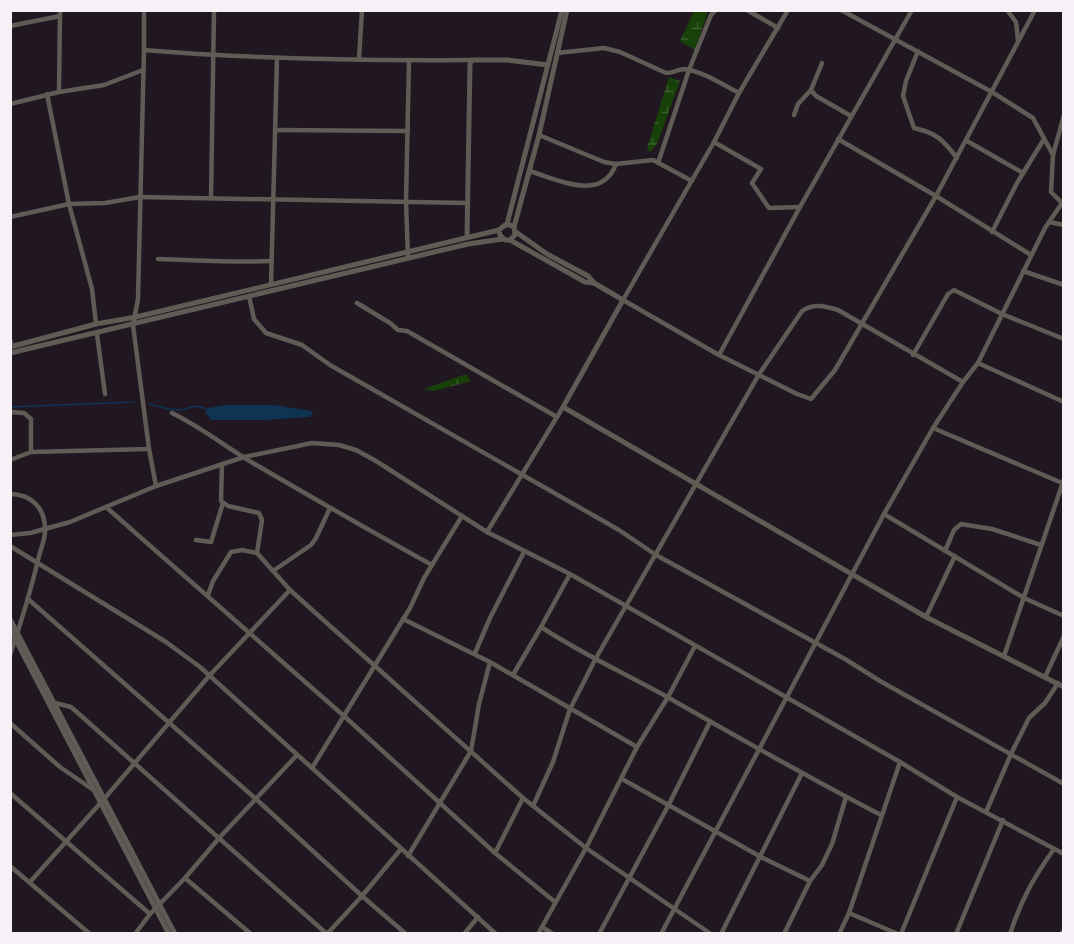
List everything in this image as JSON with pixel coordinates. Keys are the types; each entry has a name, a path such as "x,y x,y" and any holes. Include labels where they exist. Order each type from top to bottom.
{"street":[{"path":"144,10 138,299 133,325 156,486"},
{"path":"211,198 214,10"},
{"path":"359,59 362,10"},
{"path":"507,224 562,10"},
{"path":"510,240 515,230 567,10"},
{"path":"658,163 688,70 711,15 716,10"},
{"path":"747,10 778,28"},
{"path":"487,532 563,407 788,10"},
{"path":"841,10 992,92 1033,118 1053,155"},
{"path":"719,355 912,10"},
{"path":"1006,10 1016,21 1018,40"},
{"path":"507,224 547,254 588,276 594,283 623,300 758,376 811,399 835,370 863,324 967,141 1035,10"},
{"path":"10,26 60,13 59,92"},
{"path":"557,53 604,48 620,52 666,73 683,69 701,74 739,93"},
{"path":"144,50 213,56 507,60 548,64"},
{"path":"918,51 906,81 903,96 914,128 929,131 942,139 957,158"},
{"path":"271,285 277,58"},
{"path":"408,255 406,201 409,60"},
{"path":"467,237 469,74 472,60"},
{"path":"794,115 798,104 810,90 822,63"},
{"path":"10,104 47,94 104,85 143,70"},
{"path":"810,90 816,96 851,116"},
{"path":"47,94 69,204 92,289 96,324"},
{"path":"661,933 884,514 933,428 978,363 1031,255 1063,202 1051,192 1053,155 1064,115"},
{"path":"275,130 408,131"},
{"path":"538,135 604,162 616,164 645,160 658,163 692,182"},
{"path":"838,139 1031,255"},
{"path":"992,232 1044,139"},
{"path":"967,141 1023,174"},
{"path":"714,142 761,169 752,183 769,208 800,207"},
{"path":"529,171 586,187 597,186 606,180 616,164"},
{"path":"10,217 69,204 105,203 140,197 466,203"},
{"path":"1049,222 1064,225"},
{"path":"10,353 133,325 408,255 499,230 507,224"},
{"path":"499,230 503,239"},
{"path":"11,344 408,255 503,239 510,240 585,282 594,283"},
{"path":"158,259 237,263 271,261"},
{"path":"1023,271 1064,285"},
{"path":"913,355 951,291 958,291 1002,314 1064,339"},
{"path":"249,296 255,319 266,333 303,345 330,365 619,530 656,555 1064,784"},
{"path":"357,303 390,322 398,330 407,331 557,417"},
{"path":"533,806 553,762 570,709 596,658 758,376 802,311 810,306 820,305 838,310 963,382"},
{"path":"97,333 105,394"},
{"path":"978,363 1064,402"},
{"path":"563,407 926,617 1064,687"},
{"path":"10,411 24,413 32,419 31,452"},
{"path":"171,413 202,429 330,508 432,565"},
{"path":"933,428 1063,481 1061,496 1041,545 1004,656"},
{"path":"10,535 70,522 156,486 244,457 312,443 339,445 356,450 487,532 570,574 900,762 957,797 1064,854"},
{"path":"10,460 31,452 149,449"},
{"path":"222,464 219,498 223,504 256,511 261,516 257,553"},
{"path":"10,494 27,496 34,502 40,509 45,529 28,599 11,652"},
{"path":"196,540 211,542 223,504"},
{"path":"106,507 344,716 495,854 555,902"},
{"path":"273,571 311,545 330,508"},
{"path":"884,514 1024,598 1064,616"},
{"path":"312,768 403,619 462,516"},
{"path":"945,551 954,530 961,524 992,529 1041,545"},
{"path":"10,546 166,642 188,658 496,933"},
{"path":"208,595 213,581 231,552 242,550 257,553 290,590 523,798 586,848 711,933"},
{"path":"475,653 524,552"},
{"path":"926,617 955,556"},
{"path":"513,675 570,574"},
{"path":"30,882 103,801 209,676 290,590"},
{"path":"28,599 406,933"},
{"path":"10,619 158,907 169,933"},
{"path":"403,619 475,653 637,747"},
{"path":"541,627 758,750 880,815"},
{"path":"10,629 95,791 103,801"},
{"path":"1045,677 1064,636"},
{"path":"538,933 586,848 637,747 668,697 695,646"},
{"path":"408,856 471,751 479,704 490,662"},
{"path":"986,812 1029,718 1045,703 1058,683"},
{"path":"54,703 71,707 327,933 362,896 401,849"},
{"path":"599,933 668,806 710,722"},
{"path":"10,723 60,767 95,791"},
{"path":"135,933 297,755"},
{"path":"839,933 849,912 880,815 900,762"},
{"path":"721,933 802,773"},
{"path":"622,779 761,857 810,881"},
{"path":"10,793 150,914"},
{"path":"784,933 832,844 846,797"},
{"path":"849,912 899,933 957,797"},
{"path":"495,854 523,798"},
{"path":"957,933 1003,820"},
{"path":"1010,933 1031,882 1054,849"},
{"path":"10,866 90,933"},
{"path":"185,878 251,933"},
{"path":"158,907 175,933"},
{"path":"464,933 478,917"},
{"path":"542,927 553,933"}],"green space":[{"path":"694,11 708,11 695,50 680,41"},
{"path":"669,77 680,81 657,144 650,152 647,148"},
{"path":"466,374 471,381 434,391 424,389"}],"water":[{"path":"227,405 274,405 311,411 313,414 310,417 264,420 211,420 205,412 209,408"}],"waterway":[{"path":"10,407 134,402"},
{"path":"149,404 175,410 195,406 207,409"}]}
